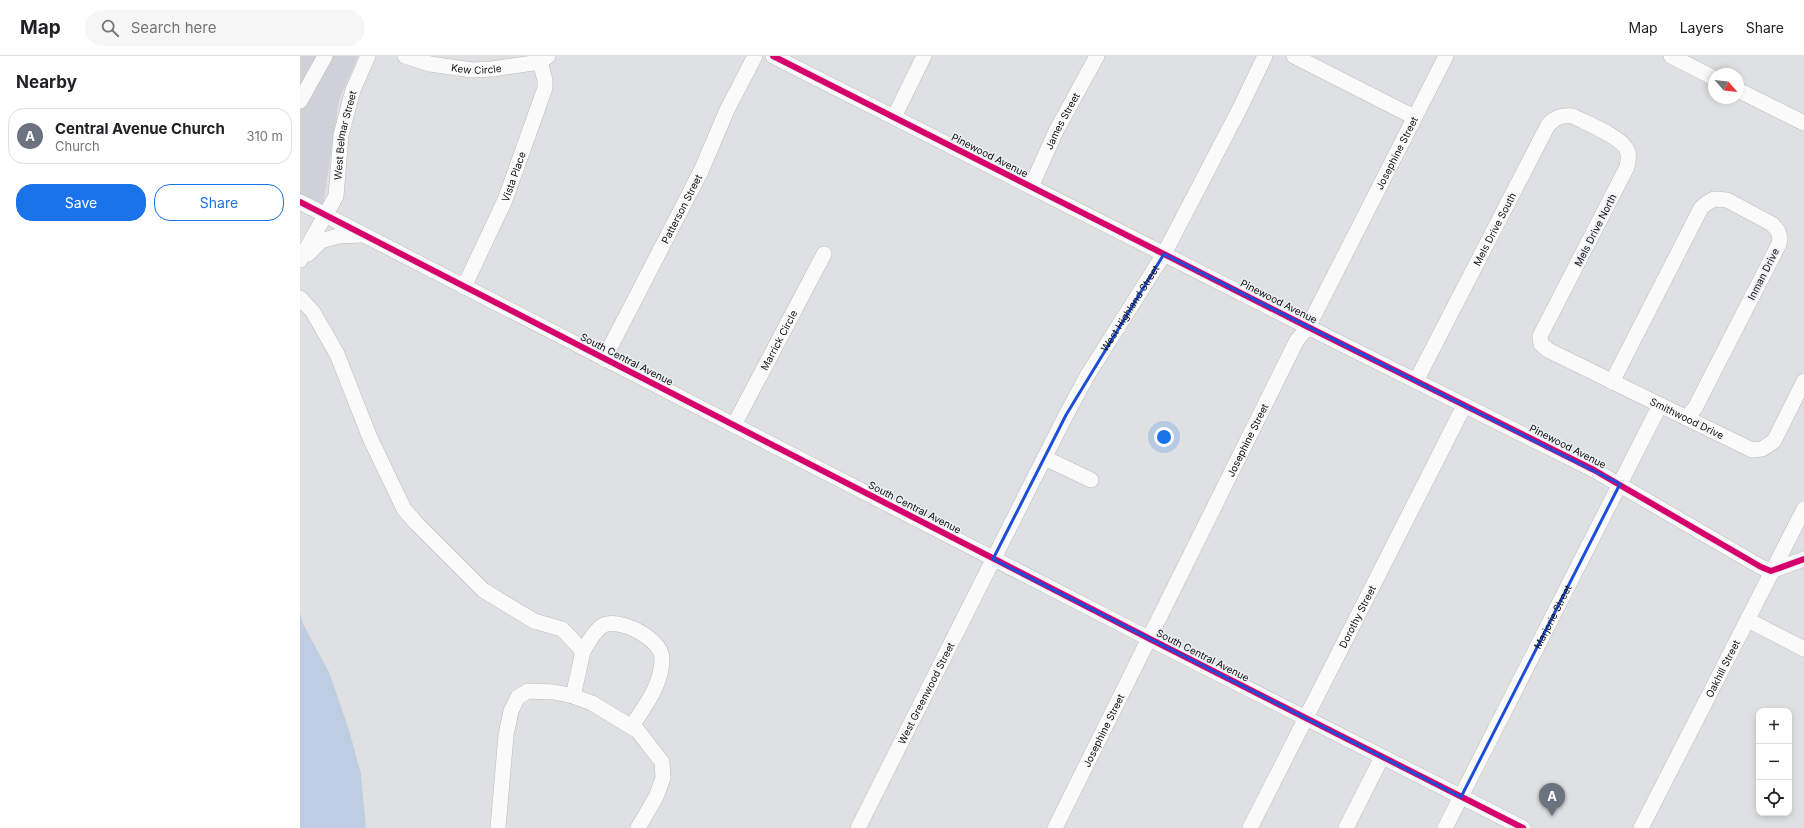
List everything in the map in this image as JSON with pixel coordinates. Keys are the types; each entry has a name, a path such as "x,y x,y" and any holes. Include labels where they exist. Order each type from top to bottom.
{"street":[{"path":"300,101 325,56"},
{"name":"West Belmar Street","path":"325,215 336,196 341,135 353,90 368,56"},
{"name":"Kew Circle","path":"405,56 430,64 472,70 492,69 544,59"},
{"name":"Patterson Street","path":"604,359 701,171 728,110 755,56"},
{"name":"Pinewood Avenue","path":"773,56 1308,328 1416,380 1464,406 1594,470 1720,544 1761,567 1772,571"},
{"path":"894,117 924,56"},
{"name":"James Street","path":"1031,187 1056,131 1097,56"},
{"name":"West Highland Street","path":"993,559 1087,376 1164,254 1240,108 1265,56"},
{"path":"1294,56 1414,117"},
{"name":"Josephine Street","path":"1055,828 1297,340 1308,328 1446,56"},
{"path":"1671,56 1708,75"},
{"name":"Vista Place","path":"464,287 505,200 545,88 544,59"},
{"path":"1744,93 1804,123"},
{"name":"Mels Drive South","path":"1416,380 1548,125 1553,120 1566,115 1573,116 1596,128"},
{"name":"Mels Drive North","path":"1541,344 1540,336 1627,167 1629,157 1627,149 1620,141 1596,128"},
{"name":"Inman Drive","path":"1612,382 1701,208 1714,199 1727,200 1772,224 1778,231 1780,238 1779,244 1695,408 1686,418"},
{"name":"South Central Avenue","path":"300,202 993,559 1523,828"},
{"path":"300,261 325,215"},
{"path":"300,261 321,241 338,236 365,235"},
{"name":"Marrick Circle","path":"734,425 824,254"},
{"path":"300,298 313,312 337,354 370,438 404,509 483,590 534,621 562,629 582,650 582,653"},
{"name":"Smithwood Drive","path":"1541,344 1548,350 1752,450 1762,449 1774,441 1804,381"},
{"name":"Marjorie Street","path":"1445,828 1660,405"},
{"name":"Dorothy Street","path":"1250,828 1464,406"},
{"path":"1045,458 1091,480"},
{"name":"Oakhill Street","path":"1641,828 1804,509"},
{"name":"West Greenwood Street","path":"858,828 993,559"},
{"path":"1772,571 1804,559"},
{"path":"1748,620 1804,649"},
{"path":"573,696 582,653 602,626 611,623 620,624 642,633 657,645 662,657 660,673 652,695 631,727"},
{"path":"498,828 506,736 512,712 518,697 528,691 554,692 573,696 592,703 638,731 662,762 663,778 656,797 638,828"},
{"path":"1346,828 1382,757"}],"highlighted area":[{"path":"1164,254 1620,484 1461,797 993,559 1066,415"}],"shaded area":[{"path":"300,56 358,56 339,100 323,205 300,194"},
{"path":"300,612 303,624 329,672 349,730 361,774 366,828 300,828"}],"cycle path":[{"path":"773,56 1594,470 1761,567 1771,571 1804,559"},
{"path":"300,202 1150,639 1523,828"}],"place":[{"name":"Central Avenue Church","path":"1552,816"}]}
